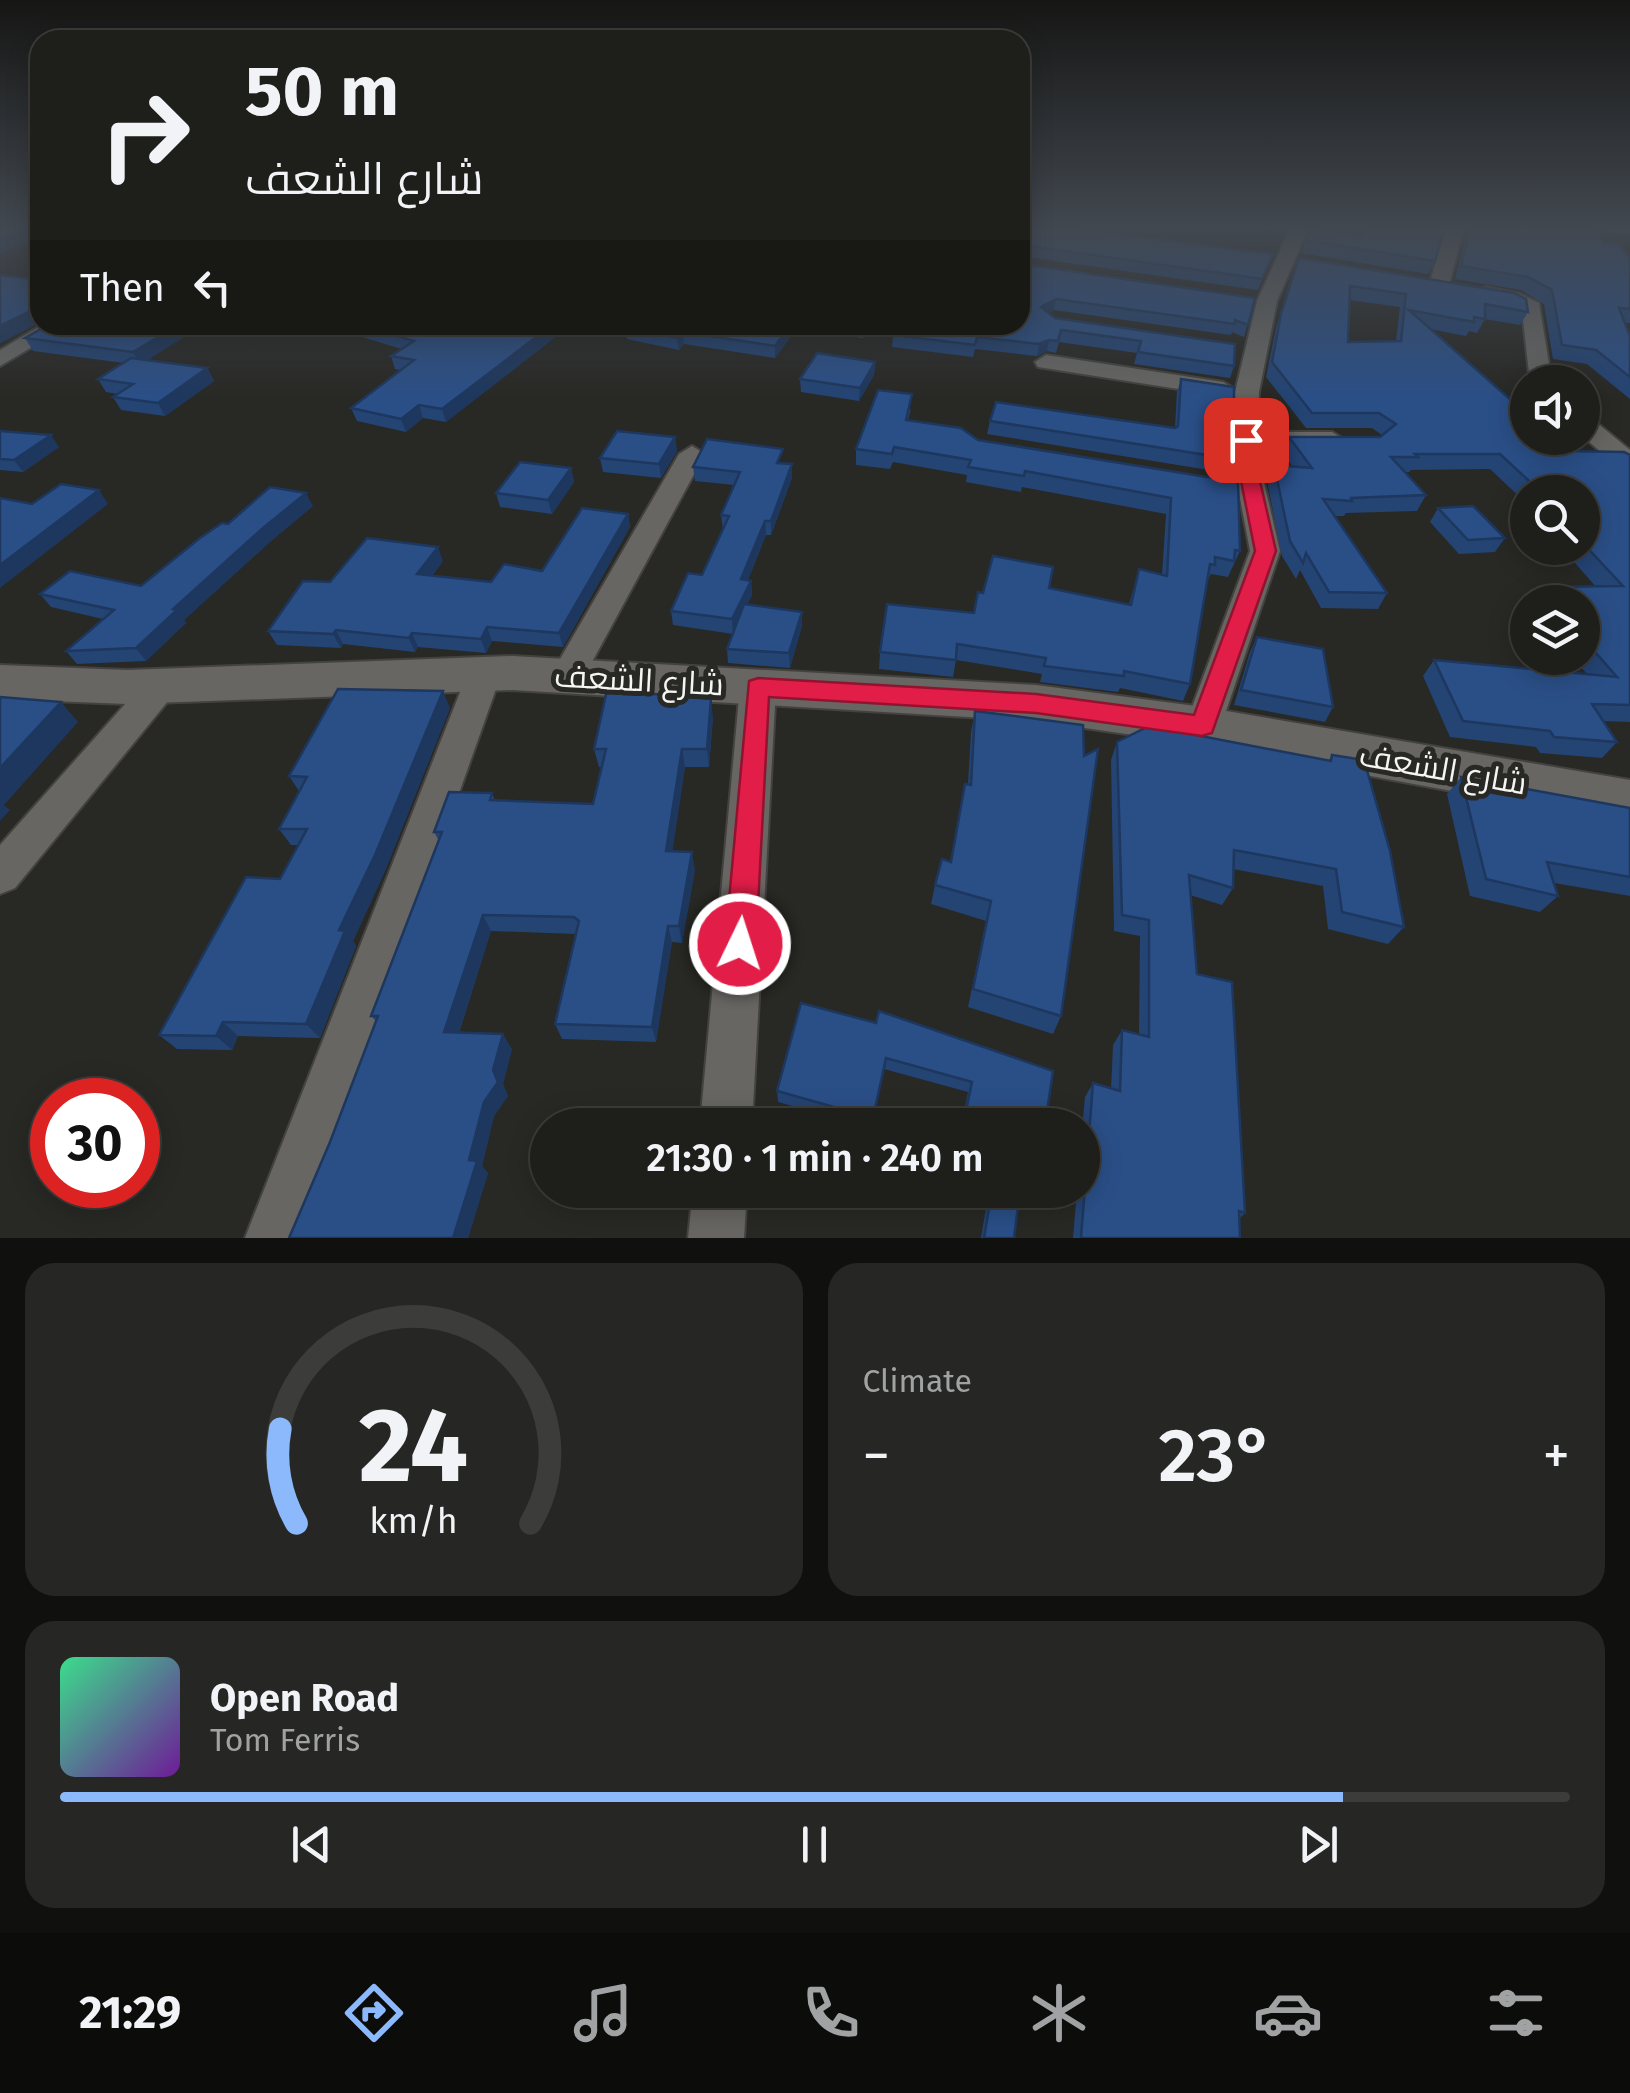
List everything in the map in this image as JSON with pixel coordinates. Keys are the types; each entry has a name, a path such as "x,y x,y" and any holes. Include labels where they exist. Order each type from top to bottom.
{"street":[{"path":"1202,726 1265,551 1243,487 1243,446 1247,392 1244,348 1257,299 1267,285"},
{"path":"1434,285 1513,298 1532,307 1539,365"},
{"path":"0,358 40,335"},
{"path":"1046,362 1247,392"},
{"path":"1600,438 1630,463"},
{"path":"1246,440 1354,440"},
{"path":"568,675 692,454"},
{"path":"272,1238 484,672"},
{"name":"شارع الشعف","path":"0,682 161,686 484,672 1036,704 1202,726 1630,802"},
{"path":"0,875 161,686"},
{"path":"727,1108 758,687"},
{"path":"716,1238 718,1208"}],"building":[{"path":"0,285 30,285 30,311 0,326"},
{"path":"1030,285 1164,285 1255,298 1248,325 1235,320 1235,324 1056,299 1041,307 1055,318 1235,344 1234,366 1138,352 1141,341 1061,330 1058,341 1039,344 977,337 975,345 893,335 1030,335"},
{"path":"1290,285 1463,285 1514,293 1526,299 1528,312 1485,304 1485,319 1474,317 1474,322 1409,310 1510,399 1510,455 1600,455 1600,452 1630,455 1630,705 1592,704 1617,742 1554,737 1550,731 1463,721 1434,660 1510,667 1510,675 1617,677 1600,658 1600,586 1623,586 1600,561 1600,475 1523,475 1500,454 1391,457 1426,495 1351,498 1352,501 1323,499 1387,593 1329,592 1306,553 1303,563 1290,541 1274,465 1312,468 1289,437 1380,437 1396,424 1379,413 1312,413 1272,362","holes":["1350,286 1406,294 1401,341 1348,342"]},
{"path":"1542,285 1630,285 1630,309 1619,308 1630,336 1630,377 1596,350 1562,345 1552,290"},
{"path":"30,335 161,335 133,352 25,338"},
{"path":"393,335 539,335 442,409 419,405 401,419 351,408 414,360 391,356 414,341"},
{"path":"703,335 783,335 775,346"},
{"path":"817,353 875,362 860,388 800,379"},
{"path":"131,358 207,368 158,403 113,397 133,384 98,379"},
{"path":"1181,379 1234,387 1234,401 1225,400 1226,458 990,421 996,402 1175,428"},
{"path":"878,390 912,394 906,420 961,428 978,440 1238,482 1240,551 1235,550 1234,561 1215,557 1215,565 1210,564 1190,684 1124,671 1124,676 1044,666 1046,658 957,644 956,660 880,652 887,604 974,613 993,556 1053,567 1049,588 1131,605 1139,569 1167,576 1171,498 1025,471 1024,476 968,467 971,460 894,447 892,454 856,449"},
{"path":"0,431 51,435 14,460 0,459"},
{"path":"617,431 675,437 659,464 600,458"},
{"path":"707,439 783,449 777,463 792,464 771,521 765,521 741,579 751,581 732,619 671,611 688,573 702,575 729,516 721,515 740,472 693,467"},
{"path":"520,462 571,468 548,500 496,493"},
{"path":"61,484 99,490 0,565 0,498 32,504"},
{"path":"270,487 306,493 173,609 177,610 136,648 66,651 114,610 40,594 70,571 141,586 200,538 222,523 228,524"},
{"path":"1473,506 1505,538 1468,540 1438,508"},
{"path":"582,508 628,514 559,633 487,627 481,639 412,633 409,638 336,630 333,634 268,631 303,581 330,582 367,538 438,547 417,574 491,582 504,564 542,571"},
{"path":"744,604 802,612 789,653 727,649"},
{"path":"1257,637 1323,649 1333,707 1241,690"},
{"path":"338,689 443,691 375,855 339,930 345,931 306,1024 223,1022 216,1036 159,1035 246,877 280,879 307,829 279,829 307,777 289,776"},
{"path":"607,690 711,699 707,749 682,749 666,851 692,852 679,926 668,926 652,1027 555,1024 579,921 574,917 483,915 444,1032 503,1034 493,1070 498,1082 484,1102 469,1160 477,1161 453,1238 289,1238 378,1016 371,1016 442,832 434,832 449,792 492,793 490,800 593,804 606,749 594,749"},
{"path":"0,697 61,702 0,768"},
{"path":"975,711 1083,725 1084,756 1098,749 1061,1016 973,989 991,901 935,885 942,859 951,862 965,784 971,785"},
{"path":"1149,726 1331,761 1332,755 1364,760 1390,851 1404,927 1342,912 1336,869 1234,850 1233,888 1189,875 1197,974 1232,982 1245,1213 1239,1211 1240,1238 1081,1238 1083,1208 1100,1208 1100,1108 1091,1108 1093,1083 1120,1091 1122,1030 1149,1037 1149,920 1122,915 1117,742"},
{"path":"1461,777 1630,808 1630,877 1547,862 1558,896 1486,879"},
{"path":"801,1003 876,1023 879,1011 1053,1071 1048,1108 967,1108 972,1082 886,1058 875,1108 837,1108 777,1091"},
{"path":"989,1208 1018,1208 1014,1238 984,1238"}],"route":[{"path":"740,944 758,687 1036,704 1202,726 1265,551 1243,446 1246,440"}]}
